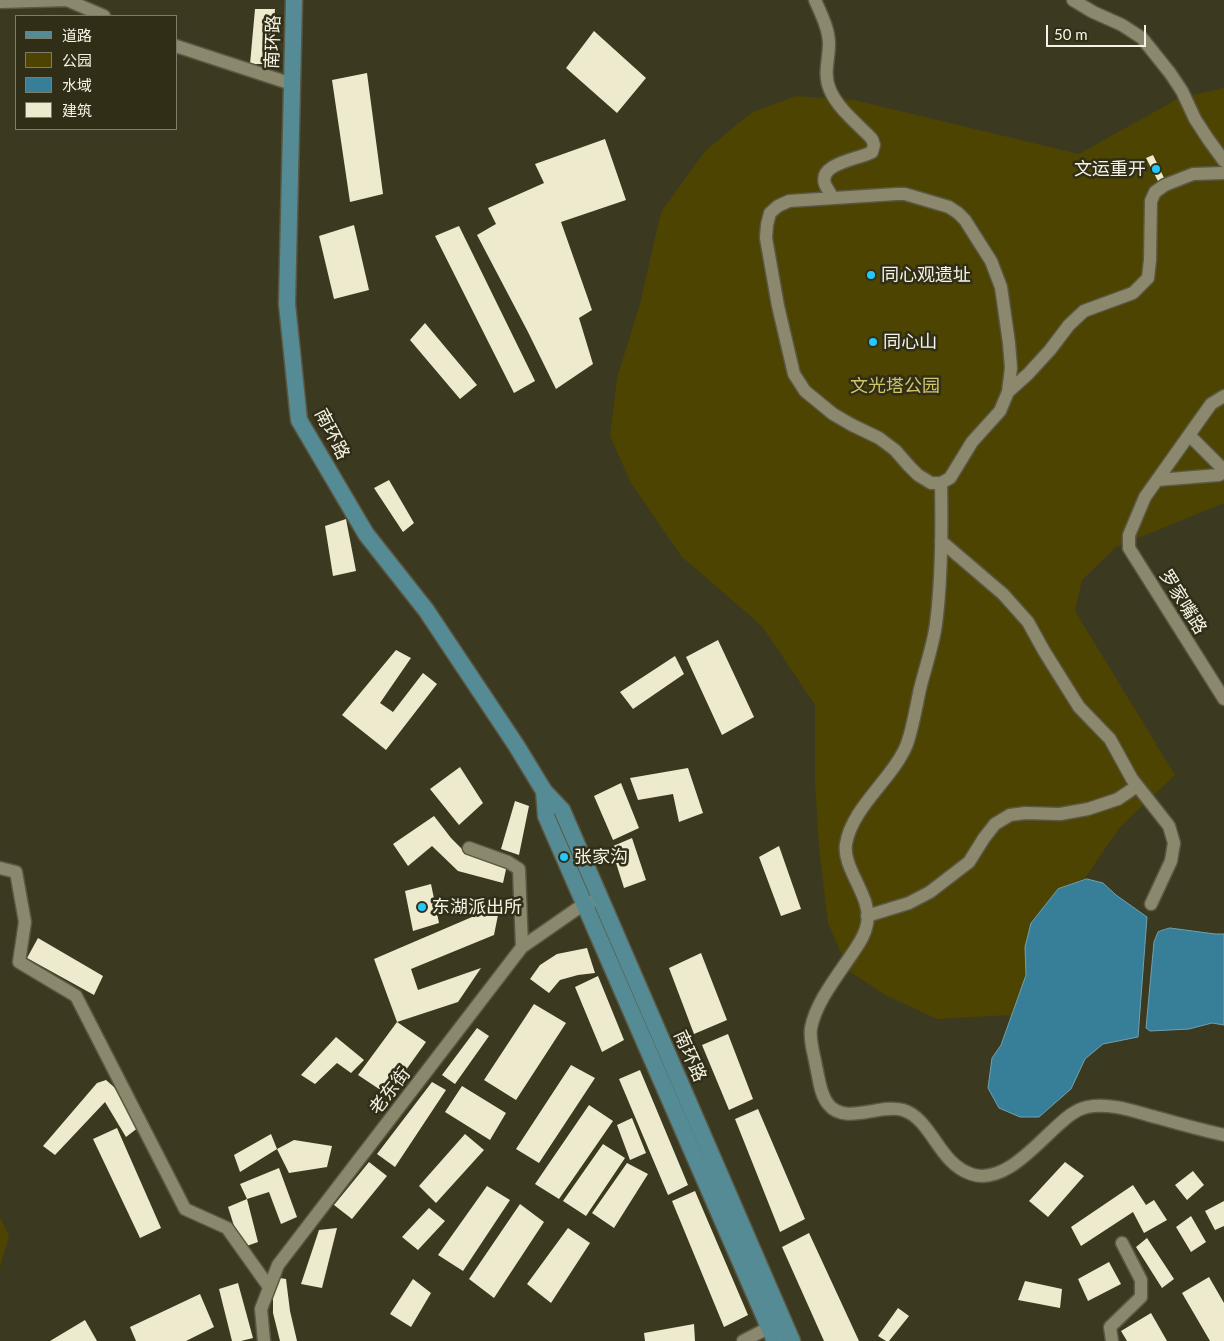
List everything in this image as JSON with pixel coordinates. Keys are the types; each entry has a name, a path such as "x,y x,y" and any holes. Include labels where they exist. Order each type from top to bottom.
{"main road":[{"name":"南环路","path":"294,0 287,304 299,420 366,534 426,610 516,745 544,791 546,816 592,901 776,1330 792,1341"}],"street":[{"path":"0,2 67,0 102,15"},
{"path":"815,0 827,28 829,42 826,74 829,89 837,103 872,139 874,145 872,152 838,164 826,171 825,185 834,198"},
{"path":"1073,0 1093,12 1122,25 1142,38 1182,91 1195,119 1224,161"},
{"path":"178,47 292,84"},
{"path":"1008,392 1028,374 1069,325 1084,311 1133,293 1148,278 1151,201 1156,192 1165,185 1193,174 1224,173"},
{"path":"905,194 949,207 958,213 966,220 991,261 1001,287 1011,368 1008,392 1000,411 972,442 950,478 941,483 932,483 918,475 895,450 879,438 833,414 805,391 794,374 778,306 766,238 766,224 770,213 778,206 791,201 905,194"},
{"path":"1157,480 1211,404 1224,396"},
{"path":"1157,480 1219,475 1222,473 1223,469 1188,434"},
{"name":"罗家嘴路","path":"1157,480 1145,497 1129,535 1129,548 1223,697"},
{"path":"941,483 940,586 936,626 907,743 897,764 862,809 851,828 846,845 847,858 867,909 868,924 862,939 824,997 811,1027 811,1039 821,1089 828,1105 839,1111 853,1114 894,1108 905,1110 920,1120 945,1155 957,1167 972,1175 988,1177 1005,1171 1073,1112 1086,1107 1103,1106 1126,1110 1224,1135"},
{"path":"941,541 1003,594 1028,622 1079,707 1110,739 1132,780 1169,826 1174,843 1172,861 1151,904"},
{"path":"867,916 909,903 930,892 969,862 995,824 1010,815 1025,813 1060,814 1088,809 1118,799 1137,786"},
{"path":"469,848 508,862 519,869 522,947"},
{"path":"0,868 16,872 24,922 19,962 76,996 185,1209 227,1228 269,1287"},
{"name":"老东街","path":"264,1341 261,1309 278,1265 522,947 592,901"},
{"path":"1112,1341 1110,1327 1141,1297 1141,1280 1122,1243"},
{"path":"743,1341 776,1330"}],"green space":[{"name":"文光塔公园","path":"1224,88 1224,503 1116,547 1082,580 1075,611 1175,775 1120,827 1085,878 1058,890 1031,921 1026,947 1026,974 1011,1015 937,1019 887,996 849,971 828,923 819,847 815,782 815,705 762,626 682,557 631,483 610,436 617,378 640,304 661,212 705,151 751,113 796,96 854,100 1079,154 1179,98"},
{"path":"0,1217 9,1236 0,1268"}],"water":[{"path":"1087,879 1103,883 1116,895 1147,917 1138,1037 1103,1044 1085,1059 1071,1089 1039,1117 1020,1117 999,1108 988,1088 992,1058 1001,1045 1026,975 1025,947 1031,923 1058,889"},
{"path":"1170,928 1224,934 1224,1025 1212,1023 1189,1029 1150,1031 1146,1028 1154,942 1158,932"}],"building":[{"path":"255,9 275,9 271,64 250,64"},
{"path":"594,31 646,78 617,113 566,68"},
{"path":"367,73 383,194 350,202 332,80"},
{"path":"605,139 626,200 561,222 592,310 579,318 593,364 556,389 477,235 496,224 488,208 544,183 535,164"},
{"name":"文运重开","path":"1153,155 1165,180 1159,183 1146,158"},
{"path":"354,225 369,290 334,299 319,236"},
{"path":"459,226 535,381 514,393 435,236"},
{"path":"425,323 477,385 460,399 410,340"},
{"path":"389,480 414,523 403,532 374,488"},
{"path":"346,519 356,571 333,576 325,526"},
{"path":"718,640 754,717 722,735 686,657"},
{"path":"396,650 411,658 380,703 393,712 423,673 437,684 386,750 342,715"},
{"path":"675,656 684,674 633,709 620,692"},
{"path":"460,767 483,803 459,825 430,789"},
{"path":"688,768 703,813 679,822 673,794 638,800 630,778"},
{"path":"621,783 639,828 613,840 594,796"},
{"path":"515,801 529,806 519,855 501,849"},
{"path":"434,816 451,838 466,853 507,865 503,883 458,871 432,846 408,866 393,844"},
{"path":"632,838 646,880 624,888 611,847"},
{"path":"779,846 801,909 781,916 759,857"},
{"name":"东湖派出所","path":"431,884 439,923 413,931 405,891"},
{"path":"500,905 494,935 411,969 418,990 481,968 458,1002 397,1022 374,959"},
{"path":"38,938 103,976 94,995 27,958"},
{"path":"587,948 595,973 560,980 549,993 530,979 540,965 557,954"},
{"path":"701,953 727,1020 694,1034 669,968"},
{"path":"598,976 624,1040 602,1052 575,987"},
{"path":"534,1004 566,1023 516,1100 484,1080"},
{"path":"397,1022 426,1042 388,1095 358,1075"},
{"path":"477,1028 489,1036 455,1084 442,1075"},
{"path":"728,1034 753,1099 729,1110 702,1045"},
{"path":"336,1037 364,1060 351,1073 337,1063 315,1084 301,1075"},
{"path":"571,1065 595,1078 539,1163 516,1149"},
{"path":"640,1070 688,1185 668,1195 619,1079"},
{"path":"106,1080 114,1087 139,1127 126,1137 105,1102 55,1155 43,1146 97,1083"},
{"path":"432,1082 446,1090 395,1167 377,1154"},
{"path":"462,1086 506,1113 490,1140 445,1112"},
{"path":"589,1105 613,1121 559,1199 535,1184"},
{"path":"758,1109 805,1219 780,1232 735,1119"},
{"path":"632,1118 646,1153 630,1160 617,1125"},
{"path":"117,1128 161,1228 140,1238 93,1139"},
{"path":"271,1134 277,1149 240,1172 234,1155"},
{"path":"465,1134 484,1150 436,1203 419,1186"},
{"path":"294,1140 332,1146 327,1167 289,1173 277,1149"},
{"path":"603,1144 625,1158 586,1216 563,1201"},
{"path":"369,1162 387,1176 352,1219 334,1205"},
{"path":"1065,1162 1084,1176 1048,1217 1029,1201"},
{"path":"627,1163 648,1174 614,1228 592,1213"},
{"path":"279,1168 297,1217 281,1224 269,1192 247,1199 240,1184"},
{"path":"1193,1171 1204,1185 1187,1200 1175,1185"},
{"path":"1133,1185 1146,1205 1154,1200 1167,1220 1144,1233 1133,1212 1081,1246 1071,1227"},
{"path":"487,1186 510,1200 463,1271 438,1255"},
{"path":"695,1191 748,1315 724,1327 672,1201"},
{"path":"247,1199 258,1242 241,1248 228,1207"},
{"path":"1224,1201 1224,1226 1215,1230 1205,1211"},
{"path":"520,1204 544,1222 494,1298 469,1279"},
{"path":"429,1208 445,1221 418,1250 402,1237"},
{"path":"1191,1216 1206,1242 1191,1252 1176,1227"},
{"path":"337,1228 322,1288 301,1284 319,1230"},
{"path":"568,1228 590,1243 551,1303 527,1284"},
{"path":"809,1233 859,1341 824,1341 782,1247"},
{"path":"1147,1238 1174,1279 1162,1288 1136,1247"},
{"path":"1109,1262 1121,1284 1088,1301 1078,1279"},
{"path":"273,1277 286,1279 290,1311 297,1341 280,1341 273,1313"},
{"path":"1209,1277 1224,1303 1224,1341 1210,1341 1182,1293"},
{"path":"413,1279 431,1293 411,1327 390,1314"},
{"path":"1025,1281 1062,1289 1060,1308 1018,1300"},
{"path":"238,1283 253,1338 232,1341 219,1289"},
{"path":"200,1294 214,1327 186,1341 136,1341 130,1327"},
{"path":"898,1308 909,1316 889,1341 886,1341 878,1336"},
{"path":"1151,1313 1167,1341 1127,1341 1121,1331"},
{"path":"85,1320 97,1341 50,1341"},
{"path":"694,1324 695,1341 645,1341 644,1333"}],"place":[{"name":"文运重开","path":"1156,169"},
{"name":"同心观遗址","path":"871,275"},
{"name":"同心山","path":"873,342"},
{"name":"张家沟","path":"564,857"},
{"name":"东湖派出所","path":"422,907"}]}
